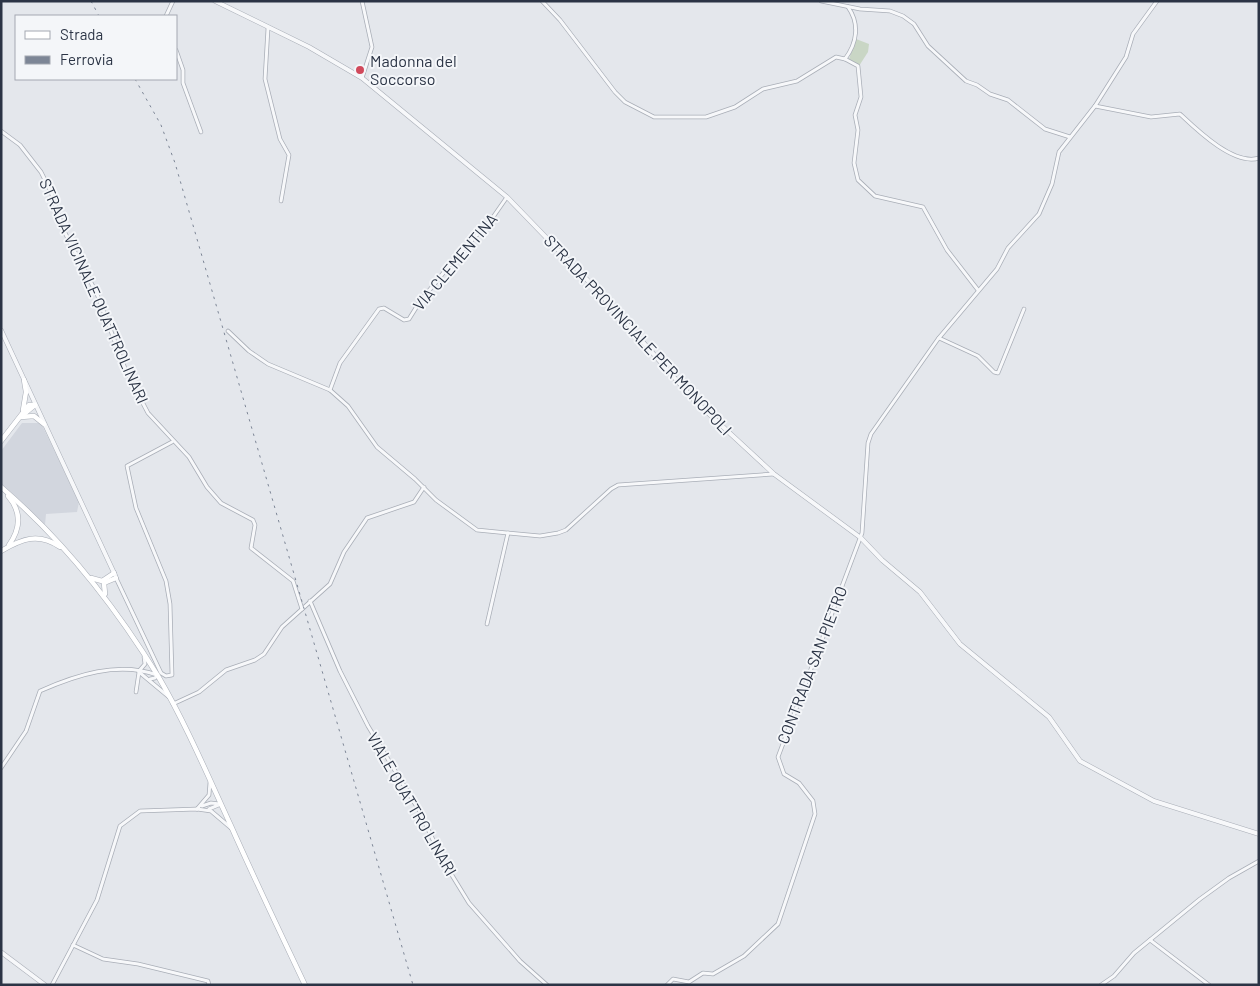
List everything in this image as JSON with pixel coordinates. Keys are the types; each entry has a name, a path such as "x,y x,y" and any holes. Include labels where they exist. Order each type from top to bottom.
{"main road":[{"path":"20,417 26,392 24,380"},
{"path":"1,441 29,405 36,405"},
{"path":"20,417 34,416 44,424"},
{"path":"2,487 14,504 19,517 19,527 8,546"},
{"path":"2,487 67,552 86,574 105,598 157,674 221,804 305,985"},
{"path":"1,550 25,539 40,538 52,542 67,552"},
{"path":"86,574 100,581 115,575"},
{"path":"105,598 104,585 115,575"}],"street":[{"path":"166,15 172,1"},
{"name":"STRADA PROVINCIALE PER MONOPOLI","path":"215,1 309,47 362,78 507,197 596,289 695,400 774,474 861,538 882,560 926,598 948,630 965,649 1049,717 1073,755 1084,765 1154,801 1259,834"},
{"path":"362,1 372,47 362,78"},
{"path":"542,1 560,20 615,92 625,102 654,117 699,118 714,114 735,107 763,89 798,81 836,57 845,59 858,66 861,102 855,116 858,130 854,163 858,180 875,196 923,207 947,250 978,290"},
{"path":"821,1 848,7 890,11 910,20 928,46 966,81 977,85 990,94 1008,100 1045,129 1070,137"},
{"name":"CONTRADA SAN PIETRO","path":"667,985 673,979 689,982 702,973 713,974 744,956 780,920 815,814 813,800 799,783 787,777 780,768 778,754 861,538 868,443 871,434 939,338 997,269 1008,248 1039,214 1052,184 1058,154 1095,106 1126,57 1137,28 1157,1"},
{"path":"845,59 853,48 856,25 855,17 848,7"},
{"path":"268,28 265,76 280,139 289,155 281,201"},
{"path":"178,56 183,70 183,83 201,132"},
{"path":"1095,106 1151,117 1180,114 1202,134 1238,157 1249,160 1259,158"},
{"name":"STRADA VICINALE QUATTROLINARI","path":"1,131 20,145 41,172 51,192 70,245 97,294 126,371 148,413 172,442 189,457 207,486 221,503 253,520 255,525 251,548 293,581 302,609"},
{"name":"VIA CLEMENTINA","path":"330,390 340,363 379,309 384,308 404,320 409,319 419,303 457,256 491,220 507,197"},
{"path":"939,338 978,356 994,372 998,373 1024,309"},
{"path":"1,330 161,673 166,676 172,675 170,604 166,581 136,508 127,466 172,442"},
{"path":"228,331 264,362 330,390 348,406 374,444 432,496 474,529 543,536 562,532 598,499 618,486 774,474"},
{"path":"173,704 199,692 226,670 261,656 282,627 330,584 344,552 367,518 414,502 417,500 421,488 425,488"},
{"path":"487,624 508,533"},
{"name":"VIALE QUATTRO LINARI","path":"310,601 340,671 365,722 420,812 442,859 464,895 476,913 513,953 547,985"},
{"path":"136,692 139,672 145,664 144,655"},
{"path":"1,768 26,731 40,691 102,670 157,674"},
{"path":"139,672 150,679 170,698"},
{"path":"150,679 155,678 157,674"},
{"path":"198,808 209,795 209,779"},
{"path":"198,808 211,803 221,804"},
{"path":"206,810 216,808 221,804"},
{"path":"52,985 96,900 120,826 140,811 198,808 222,818 233,830"},
{"path":"1102,985 1114,976 1131,956 1207,894 1259,861"},
{"path":"1150,940 1209,985"},
{"path":"73,945 103,959 165,970 208,981 209,985"},
{"path":"1,952 45,985"}],"shaded area":[{"path":"22,423 41,423 79,502 77,512 46,514 45,525 1,484 1,451"}],"green space":[{"path":"856,39 869,44 868,52 859,66 849,59"}],"railway":[{"path":"91,1 98,15"},
{"path":"136,80 161,125 175,163 413,985"}],"place":[{"name":"Madonna del Soccorso","path":"360,70"}]}
